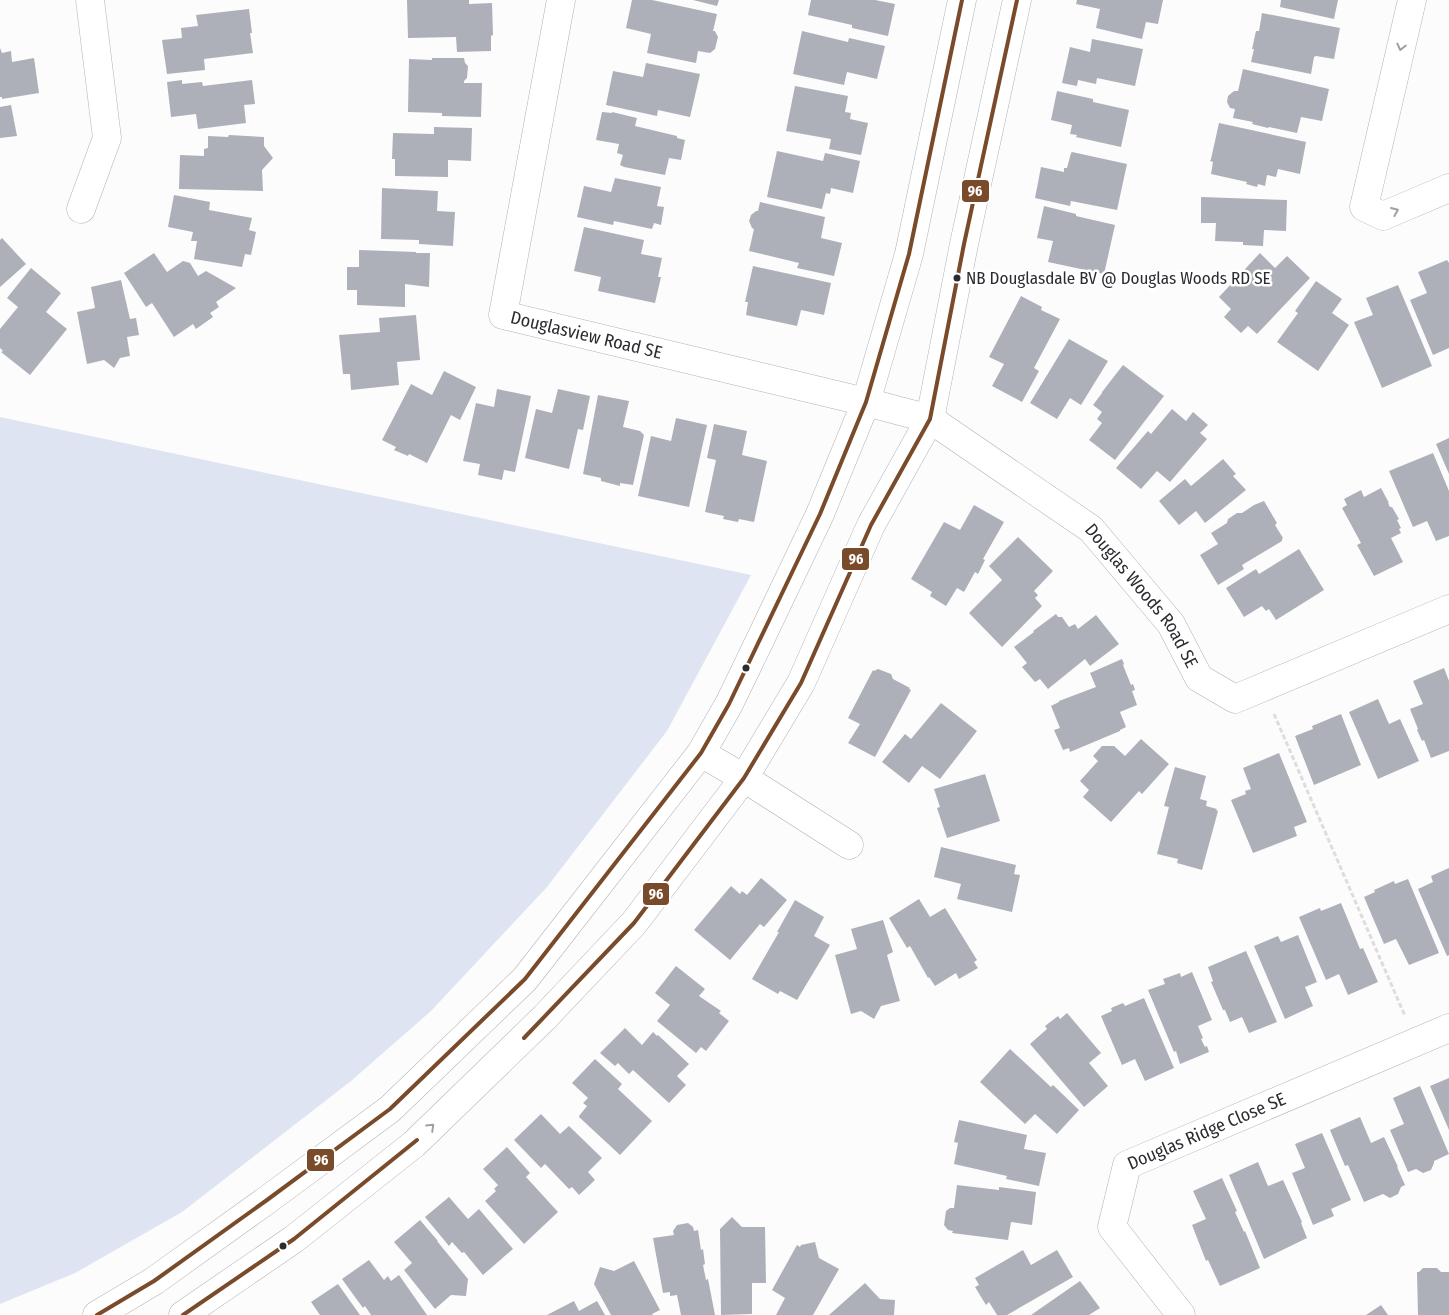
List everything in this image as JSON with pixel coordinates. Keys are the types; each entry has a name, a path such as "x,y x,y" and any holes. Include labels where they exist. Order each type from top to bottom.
{"street":[{"path":"81,209 107,138 90,0"},
{"name":"Douglasview Road SE","path":"561,0 503,315 866,402"},
{"path":"108,1313 259,1206 390,1108 525,979 701,753 729,704 792,574 820,514 866,402 909,254 962,0"},
{"path":"183,1315 294,1239 414,1144 544,1018 634,923 744,778 801,683 871,525 930,419 964,244 1017,0"},
{"path":"1412,0 1364,207 1383,216 1449,188"},
{"name":"Douglas Woods Road SE","path":"866,402 930,419 1091,529 1171,624 1198,678 1235,699 1449,609"},
{"path":"701,753 848,844"},
{"name":"Douglas Ridge Close SE","path":"1181,1315 1112,1228 1127,1164 1449,1028"}],"path":[{"path":"1263,688 1416,1042"}],"shaded area":[{"path":"0,417 751,575 667,731 547,887 431,1011 351,1081 182,1212 75,1273 0,1304"}],"building":[{"path":"407,0 469,0 469,4 492,3 493,35 491,36 491,51 457,52 456,37 408,38"},
{"path":"632,0 652,0 717,14 713,31 715,31 718,37 715,49 710,53 698,51 696,63 647,53 651,34 626,28"},
{"path":"693,0 719,0 717,6"},
{"path":"811,0 875,0 895,4 888,36 808,15"},
{"path":"1077,0 1163,0 1158,24 1146,22 1142,39 1096,28 1100,9 1076,4"},
{"path":"1281,0 1338,0 1334,19 1280,7"},
{"path":"249,9 253,53 204,59 205,70 167,74 162,40 182,38 181,28 198,26 196,15"},
{"path":"1262,13 1340,28 1334,59 1314,57 1311,74 1251,62 1256,31 1259,31"},
{"path":"802,31 848,42 849,38 885,46 877,79 847,72 844,85 793,74"},
{"path":"1092,39 1143,49 1135,86 1097,78 1096,84 1078,80 1077,86 1062,83 1070,47 1090,52"},
{"path":"0,48 2,53 11,51 12,62 34,58 39,93 2,99 0,97"},
{"path":"432,58 464,58 468,66 467,78 464,83 482,83 481,117 442,116 442,113 408,112 409,59 432,60"},
{"path":"646,63 700,74 690,117 658,110 657,116 606,105 613,71 643,77"},
{"path":"1243,69 1329,89 1322,121 1301,117 1297,133 1268,128 1252,124 1253,122 1233,118 1235,109 1230,108 1227,102 1228,96 1234,91 1238,91"},
{"path":"182,80 182,84 202,82 203,86 252,80 255,104 244,105 246,123 198,129 196,114 171,117 167,82"},
{"path":"795,86 848,96 845,112 851,113 850,119 868,123 861,155 829,149 831,139 786,131"},
{"path":"1057,91 1129,110 1121,147 1076,137 1077,135 1070,134 1072,125 1051,120"},
{"path":"11,105 17,136 0,138 0,107"},
{"path":"602,112 612,112 637,118 635,126 677,136 677,138 685,140 681,160 669,158 665,175 620,165 623,155 617,153 619,144 596,140"},
{"path":"1219,123 1306,142 1300,174 1278,169 1276,177 1267,175 1265,186 1258,184 1257,187 1246,184 1247,182 1211,174 1213,162 1210,161"},
{"path":"434,127 472,128 471,161 448,160 448,177 395,176 395,159 392,159 393,133 434,134"},
{"path":"229,135 264,137 264,146 273,158 262,170 263,191 179,189 180,155 204,156 204,149 208,148 208,136 228,137"},
{"path":"777,151 823,161 825,153 860,161 853,193 831,188 830,194 826,193 822,209 767,197"},
{"path":"1072,152 1127,164 1117,210 1071,201 1070,206 1035,198 1041,167 1064,172"},
{"path":"615,178 661,187 657,206 664,207 661,225 654,223 652,229 614,221 613,225 577,217 584,186 611,192"},
{"path":"382,188 438,191 437,211 455,212 453,246 419,244 419,240 381,239"},
{"path":"174,195 210,202 209,210 252,218 249,230 256,232 251,255 245,254 242,267 194,259 197,241 191,241 193,232 168,227"},
{"path":"1201,197 1287,200 1286,231 1264,230 1263,246 1243,245 1243,242 1215,241 1216,223 1201,223"},
{"path":"760,202 825,217 821,238 842,243 834,276 797,268 799,263 749,251 754,229 749,221 751,215 758,211"},
{"path":"1044,206 1115,225 1104,274 1048,262 1053,241 1037,238"},
{"path":"584,227 644,240 641,254 662,258 658,277 661,277 655,303 598,291 601,277 574,271"},
{"path":"2,238 26,264 0,287 0,240"},
{"path":"359,250 430,253 429,287 405,284 405,307 357,305 357,290 347,290 347,267 359,267"},
{"path":"154,253 167,272 183,261 190,263 198,276 206,271 236,288 216,302 219,307 210,313 213,317 196,329 193,324 174,337 152,303 146,307 124,273"},
{"path":"1260,253 1275,268 1287,256 1310,278 1257,334 1248,326 1241,333 1224,317 1231,309 1219,297"},
{"path":"1447,260 1449,263 1449,348 1433,355 1410,300 1427,293 1418,272"},
{"path":"753,266 831,283 824,315 801,310 797,326 746,315 748,302 745,302"},
{"path":"31,268 61,293 46,312 67,329 30,375 1,352 3,351 0,348 0,329 18,307 7,298"},
{"path":"121,280 130,319 136,318 139,335 127,337 130,356 120,358 114,368 104,360 87,364 77,312 95,308 91,287"},
{"path":"1316,281 1342,299 1332,313 1349,325 1318,371 1277,342 1298,313 1295,311"},
{"path":"1398,285 1432,366 1382,388 1354,322 1373,315 1366,298"},
{"path":"1021,296 1042,307 1041,310 1060,319 1034,368 1039,371 1022,402 992,386 1004,364 989,357"},
{"path":"416,315 420,360 397,362 399,385 351,390 350,374 343,374 339,335 380,332 379,318"},
{"path":"1069,339 1108,361 1081,405 1070,398 1057,419 1030,403"},
{"path":"1123,365 1164,396 1115,460 1089,440 1102,423 1097,419 1102,412 1093,405"},
{"path":"444,371 476,387 460,420 451,415 427,463 409,454 408,456 394,450 396,447 382,440 411,384 432,395"},
{"path":"497,389 531,396 515,472 504,470 502,480 478,475 480,464 463,461 476,403 494,407"},
{"path":"558,389 590,396 583,430 578,429 569,469 525,458 536,409 552,413"},
{"path":"598,395 629,401 623,427 640,431 644,435 633,485 620,483 620,486 601,481 601,478 583,474"},
{"path":"1172,409 1186,421 1193,412 1208,425 1200,433 1207,439 1170,482 1157,471 1141,489 1116,468 1148,431 1151,434"},
{"path":"676,418 707,425 689,507 638,496 651,436 671,441"},
{"path":"714,424 747,431 742,455 767,461 754,522 739,519 738,522 723,519 724,516 705,512 716,460 707,458"},
{"path":"1449,438 1449,474 1436,444"},
{"path":"1433,453 1449,491 1449,536 1436,541 1427,521 1413,527 1389,471"},
{"path":"1223,459 1236,474 1233,476 1246,490 1205,523 1196,511 1179,525 1159,501 1185,479 1191,486"},
{"path":"1381,488 1390,507 1392,507 1399,519 1397,520 1401,533 1391,538 1403,562 1374,576 1357,545 1361,543 1342,508 1347,505 1344,499 1361,490 1364,497"},
{"path":"1264,501 1277,523 1275,525 1283,538 1282,541 1242,565 1244,569 1218,585 1200,555 1218,544 1211,533 1227,523 1228,519 1237,513 1242,513"},
{"path":"974,505 1004,522 983,559 985,560 978,574 975,572 964,592 957,588 946,606 930,596 932,592 911,579 944,522 960,530"},
{"path":"1018,537 1053,571 1034,591 1038,595 1035,598 1042,606 1002,647 969,613 1002,580 989,566"},
{"path":"1299,549 1324,590 1276,620 1269,609 1266,611 1262,606 1244,617 1226,588 1256,569 1259,574"},
{"path":"1056,614 1058,617 1062,617 1069,627 1075,624 1078,629 1096,615 1119,644 1090,666 1085,659 1048,689 1040,679 1035,682 1022,667 1027,663 1014,647"},
{"path":"1122,659 1131,685 1133,684 1135,690 1132,691 1137,705 1120,712 1126,727 1070,752 1069,748 1063,750 1054,730 1060,728 1051,706 1096,687 1090,673"},
{"path":"1444,668 1449,681 1449,751 1431,758 1424,740 1422,741 1417,730 1410,709 1423,704 1413,681"},
{"path":"878,669 891,674 893,679 911,690 875,757 848,743 860,724 848,718 873,670"},
{"path":"1378,699 1389,724 1400,719 1419,761 1378,779 1349,712"},
{"path":"941,703 977,731 940,779 922,766 909,783 882,762 905,734 911,739"},
{"path":"1341,714 1361,765 1314,785 1295,736 1313,729 1312,726"},
{"path":"1141,739 1169,764 1142,794 1139,791 1111,822 1083,797 1089,790 1080,781 1098,761 1093,756 1102,746 1114,746 1125,756"},
{"path":"1279,753 1307,822 1294,827 1297,836 1253,853 1231,800 1246,794 1245,791 1251,789 1243,768"},
{"path":"1175,767 1206,776 1200,799 1207,801 1206,806 1218,811 1202,870 1177,863 1178,859 1157,854 1169,807 1164,806"},
{"path":"985,774 1000,821 947,838 937,808 940,807 934,789"},
{"path":"941,847 1016,865 1014,874 1020,875 1012,912 957,899 961,884 934,877"},
{"path":"1449,868 1449,955 1447,956 1418,889 1433,882 1431,876"},
{"path":"761,878 787,900 764,927 760,924 730,960 694,930 731,886 740,894 742,891 747,895"},
{"path":"1408,879 1439,953 1409,965 1396,939 1384,944 1364,897 1394,881 1395,884"},
{"path":"919,899 930,917 945,908 977,960 974,962 978,968 959,979 956,973 935,986 928,978 910,946 907,948 889,918"},
{"path":"795,900 824,917 814,936 830,945 797,1000 780,991 778,994 752,979"},
{"path":"1341,903 1360,949 1363,948 1378,982 1348,995 1339,974 1326,980 1299,917 1320,908 1321,911"},
{"path":"883,920 893,952 887,955 900,1001 881,1006 874,1019 861,1011 851,1014 835,955 857,949 851,929"},
{"path":"1298,935 1317,982 1305,987 1313,1006 1285,1019 1254,946 1278,936 1281,942"},
{"path":"1246,951 1277,1022 1249,1033 1242,1017 1230,1022 1211,982 1213,981 1208,967"},
{"path":"676,966 705,989 699,996 721,1011 719,1013 729,1021 706,1051 701,1047 696,1053 657,1021 670,1005 655,993"},
{"path":"1192,972 1212,1020 1198,1026 1203,1038 1201,1039 1209,1052 1180,1064 1148,990 1165,984 1163,979 1180,973 1181,977"},
{"path":"1144,998 1174,1068 1145,1081 1135,1059 1122,1065 1101,1016 1112,1011 1111,1008 1123,1003 1125,1006"},
{"path":"1067,1013 1101,1053 1089,1063 1108,1086 1084,1107 1030,1044 1047,1029 1045,1026 1058,1016 1060,1019"},
{"path":"625,1028 642,1045 653,1032 689,1064 677,1076 686,1085 669,1103 633,1070 629,1074 618,1063 615,1066 600,1053"},
{"path":"1010,1049 1051,1087 1053,1085 1079,1110 1057,1134 1035,1114 1025,1124 980,1082"},
{"path":"595,1059 622,1084 618,1089 652,1121 620,1155 579,1117 587,1106 583,1103 588,1098 572,1083"},
{"path":"1449,1078 1449,1130 1430,1086"},
{"path":"1420,1086 1449,1154 1434,1161 1431,1170 1423,1173 1416,1169 1408,1172 1390,1130 1404,1124 1393,1098"},
{"path":"541,1114 560,1134 569,1126 602,1158 588,1172 595,1180 579,1195 572,1187 569,1189 545,1164 541,1168 514,1140"},
{"path":"1360,1117 1371,1143 1384,1137 1405,1185 1401,1187 1398,1194 1390,1198 1383,1194 1364,1202 1348,1165 1345,1166 1330,1130"},
{"path":"959,1120 1027,1135 1024,1149 1046,1153 1039,1186 1006,1179 1007,1176 954,1164 958,1143 954,1142"},
{"path":"1322,1133 1351,1200 1331,1209 1334,1216 1313,1225 1292,1173 1305,1168 1295,1144"},
{"path":"507,1147 530,1173 526,1177 558,1212 524,1244 485,1201 496,1191 494,1189 498,1185 483,1169"},
{"path":"1258,1162 1268,1186 1283,1180 1307,1238 1264,1259 1229,1175"},
{"path":"1222,1178 1260,1268 1220,1286 1208,1260 1206,1261 1192,1225 1206,1219 1193,1191"},
{"path":"957,1185 999,1190 999,1187 1036,1192 1032,1225 1011,1222 1008,1240 952,1233 953,1231 948,1230 944,1225 946,1211 954,1208"},
{"path":"449,1197 468,1219 479,1209 513,1249 483,1275 464,1252 462,1253 452,1242 449,1246 425,1217"},
{"path":"732,1217 742,1227 765,1227 766,1283 752,1283 752,1314 721,1315 720,1229"},
{"path":"420,1220 468,1279 466,1296 451,1295 435,1309 404,1270 412,1263 394,1242"},
{"path":"688,1223 693,1227 694,1231 698,1230 701,1250 703,1249 705,1264 703,1265 706,1280 708,1279 715,1315 681,1315 677,1295 670,1296 670,1292 663,1293 653,1238 674,1235 673,1231 677,1225"},
{"path":"815,1242 819,1258 839,1269 813,1315 776,1315 785,1298 772,1290 797,1245 800,1247 801,1245"},
{"path":"1023,1250 1031,1265 1057,1250 1073,1277 1007,1315 997,1315 989,1302 986,1305 975,1287 979,1285 975,1278"},
{"path":"369,1260 384,1280 388,1276 391,1281 399,1275 427,1315 371,1315 365,1306 363,1308 342,1279"},
{"path":"634,1261 660,1310 653,1315 611,1315 594,1284 600,1267 614,1271"},
{"path":"1423,1268 1437,1268 1441,1272 1449,1272 1449,1315 1418,1315 1417,1272"},
{"path":"1080,1281 1100,1308 1089,1315 1031,1315"},
{"path":"865,1283 880,1299 895,1300 894,1315 829,1315"},
{"path":"338,1284 360,1315 320,1315 311,1302"},
{"path":"574,1301 579,1311 597,1301 605,1315 547,1315"},
{"path":"1381,1305 1388,1315 1366,1315"}],"transit line":[{"name":"96","path":"97,1315 154,1281 390,1109 525,979 701,753 729,704 820,514 866,402 909,254 962,0"},
{"name":"96","path":"524,1038 634,923 744,778 801,683 871,525 930,419 964,244 1017,0"},
{"name":"96","path":"183,1315 294,1239 417,1140"}],"place":[{"name":"NB Douglasdale BV @ Douglas Woods RD SE","path":"957,278"}]}
